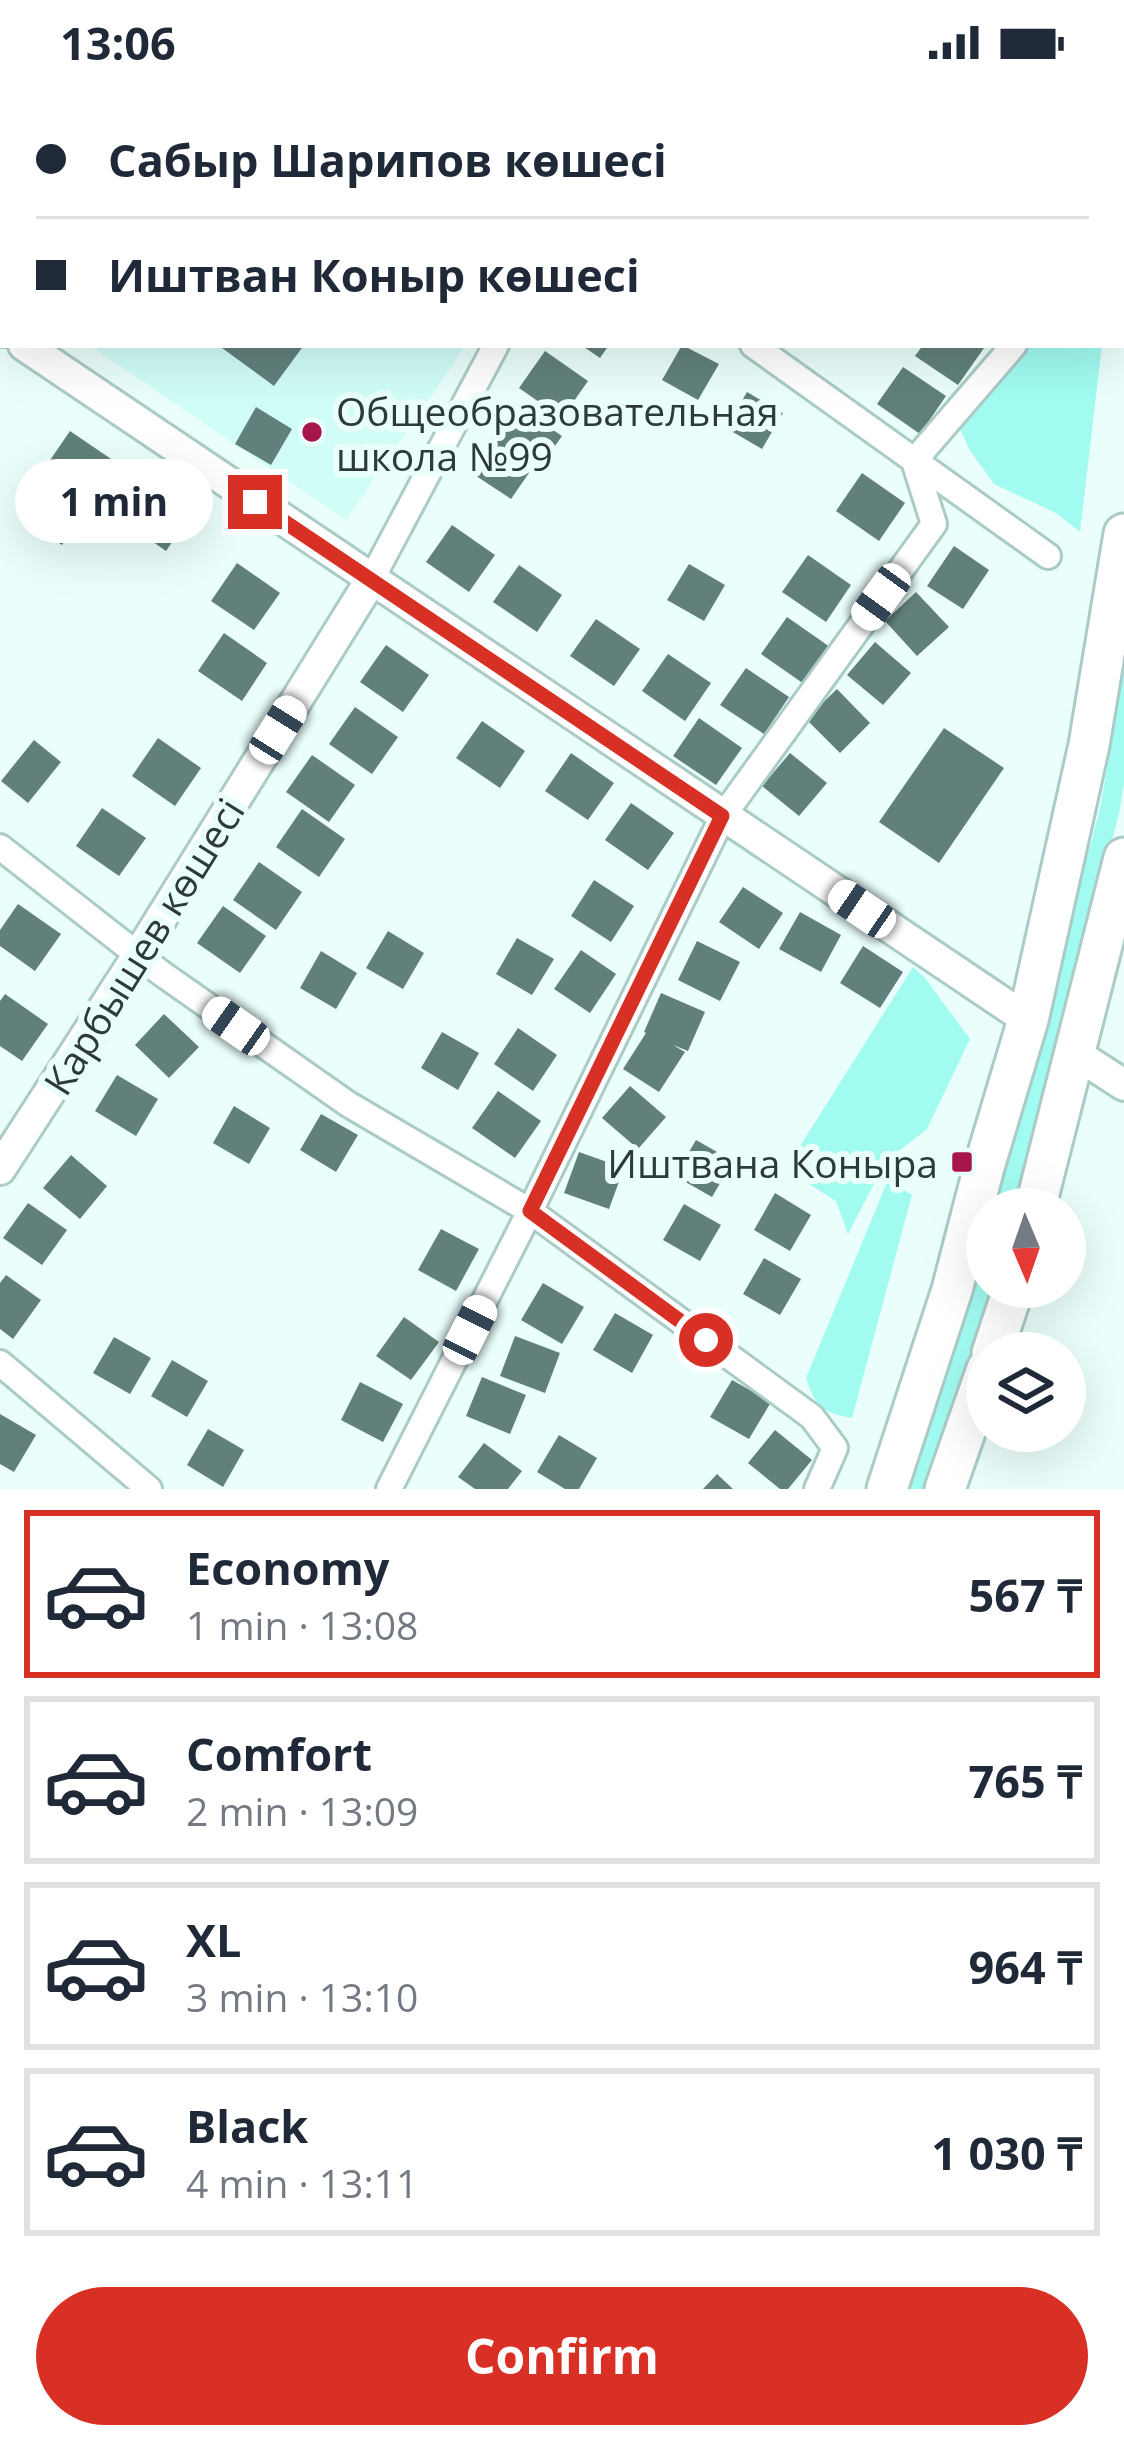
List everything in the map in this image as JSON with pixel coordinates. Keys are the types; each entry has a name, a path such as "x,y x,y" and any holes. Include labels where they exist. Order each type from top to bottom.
{"main road":[{"path":"886,1489 952,1290 1028,1020 1089,745 1124,534"},
{"path":"1041,1188 1124,857"},
{"path":"945,1489 966,1429"}],"street":[{"path":"28,348 1028,1020"},
{"name":"Карбышев көшесі","path":"0,1169 140,954 371,580 494,348"},
{"path":"757,348 1048,556"},
{"path":"914,461 1011,348"},
{"path":"388,1489 530,1211 722,816 934,524 914,461"},
{"path":"0,847 160,973 348,1104 530,1211 812,1417 835,1448 817,1489"},
{"path":"1076,1054 1124,1085"},
{"path":"0,1363 149,1489"}],"shaded area":[{"name":"Общеобразовательная школа №99","path":"93,348 464,348 346,520"},
{"path":"1011,348 1102,348 1080,532 1056,513 994,484 969,449 954,415"},
{"path":"1124,669 1124,783 1119,814 1019,1188 998,1188 1100,809"},
{"path":"913,967 970,1039 927,1129 886,1161 848,1234 836,1201 806,1182 795,1154"},
{"path":"888,1180 912,1195 852,1418 822,1407 806,1378"},
{"path":"966,1296 966,1308 986,1308 978,1332 966,1332 966,1367 925,1489 906,1489"}],"building":[{"path":"222,348 302,348 274,386"},
{"path":"585,348 607,348 600,358"},
{"path":"680,348 719,364 698,400 662,380"},
{"path":"921,348 984,348 958,385 915,356"},
{"path":"545,351 588,381 562,418 519,388"},
{"path":"903,367 946,396 920,434 877,404"},
{"path":"747,392 783,413 762,449 726,428"},
{"path":"518,406 562,436 511,499 467,470"},
{"path":"256,407 292,429 271,465 235,444"},
{"path":"70,431 114,461 88,499 44,469"},
{"path":"862,473 905,503 879,541 836,511"},
{"path":"149,483 192,513 166,551 123,521"},
{"path":"67,493 87,505 62,545 42,532"},
{"path":"452,525 495,555 469,592 426,562"},
{"path":"954,546 989,570 963,609 927,586"},
{"path":"808,555 851,585 826,622 782,592"},
{"path":"237,563 280,593 254,630 211,601"},
{"path":"689,564 725,585 704,621 667,600"},
{"path":"519,565 562,595 537,632 493,602"},
{"path":"916,592 949,627 917,656 885,621"},
{"path":"787,617 830,647 804,684 761,654"},
{"path":"596,619 640,649 614,686 570,656"},
{"path":"224,633 267,663 242,701 198,671"},
{"path":"875,642 911,673 883,705 847,675"},
{"path":"386,645 429,675 403,712 360,682"},
{"path":"668,654 711,683 685,721 642,691"},
{"path":"746,668 789,697 764,734 720,705"},
{"path":"837,689 870,723 840,753 806,719"},
{"path":"355,707 398,737 372,774 329,744"},
{"path":"699,718 742,748 716,785 673,756"},
{"path":"482,721 525,751 500,788 456,758"},
{"path":"944,728 1004,768 939,863 879,822"},
{"path":"158,738 201,768 175,806 132,776"},
{"path":"34,740 61,762 28,803 1,781"},
{"path":"571,753 614,783 588,820 545,791"},
{"path":"790,753 827,783 799,816 762,786"},
{"path":"312,755 355,785 329,822 286,792"},
{"path":"631,803 674,833 648,870 605,840"},
{"path":"102,808 146,838 119,876 76,846"},
{"path":"302,809 345,839 319,877 276,847"},
{"path":"259,862 302,892 276,930 233,900"},
{"path":"594,880 634,906 611,942 571,916"},
{"path":"743,887 783,913 759,949 719,922"},
{"path":"18,904 61,934 35,971 0,946 0,930"},
{"path":"223,906 266,936 240,973 197,943"},
{"path":"800,912 841,935 821,972 779,949"},
{"path":"388,931 424,953 403,989 366,968"},
{"path":"517,938 554,959 532,995 496,974"},
{"path":"697,941 740,962 720,1001 678,980"},
{"path":"863,946 903,972 880,1008 840,983"},
{"path":"581,950 616,974 590,1013 554,989"},
{"path":"321,951 357,973 336,1009 300,988"},
{"path":"661,993 705,1012 688,1051 673,1045 685,1052 659,1092 623,1069 646,1033"},
{"path":"5,994 48,1024 22,1061 0,1046 0,1001"},
{"path":"164,1014 199,1047 169,1078 135,1045"},
{"path":"518,1028 557,1055 533,1091 494,1064"},
{"path":"442,1032 479,1053 458,1090 421,1068"},
{"path":"117,1075 158,1099 136,1136 95,1111"},
{"path":"630,1086 666,1117 638,1149 602,1118"},
{"path":"498,1091 541,1121 515,1158 472,1128"},
{"path":"234,1106 270,1128 249,1164 213,1143"},
{"path":"321,1114 358,1135 336,1172 300,1150"},
{"path":"696,1140 733,1161 712,1197 675,1176"},
{"path":"579,1152 624,1168 609,1209 564,1193"},
{"path":"71,1155 107,1186 80,1219 43,1188"},
{"path":"775,1193 811,1215 790,1251 754,1230"},
{"path":"28,1203 67,1230 42,1265 3,1238"},
{"path":"684,1204 721,1225 700,1261 663,1240"},
{"path":"441,1229 479,1249 456,1291 418,1270"},
{"path":"764,1258 801,1279 780,1315 743,1294"},
{"path":"6,1275 41,1300 13,1339 0,1329 0,1283"},
{"path":"543,1283 584,1307 562,1344 521,1320"},
{"path":"615,1313 653,1335 632,1373 593,1350"},
{"path":"404,1317 439,1342 411,1380 376,1356"},
{"path":"515,1336 560,1353 545,1393 500,1376"},
{"path":"114,1337 151,1358 130,1394 93,1373"},
{"path":"172,1360 208,1381 187,1417 151,1396"},
{"path":"482,1377 526,1395 510,1434 466,1416"},
{"path":"732,1380 771,1402 749,1439 710,1417"},
{"path":"360,1382 403,1404 383,1442 341,1420"},
{"path":"0,1414 36,1435 14,1472 0,1464"},
{"path":"208,1429 244,1450 223,1487 187,1465"},
{"path":"775,1430 812,1460 788,1489 780,1489 748,1463"},
{"path":"559,1435 597,1458 579,1489 565,1489 537,1472"},
{"path":"484,1443 522,1471 508,1489 475,1489 458,1477"},
{"path":"717,1474 733,1489 703,1489"}],"place":[{"name":"Общеобразовательная школа №99","path":"312,432"},
{"name":"Иштвана Коныра","path":"962,1162"}],"route":[{"path":"255,502 722,816 530,1211 706,1340"}]}
